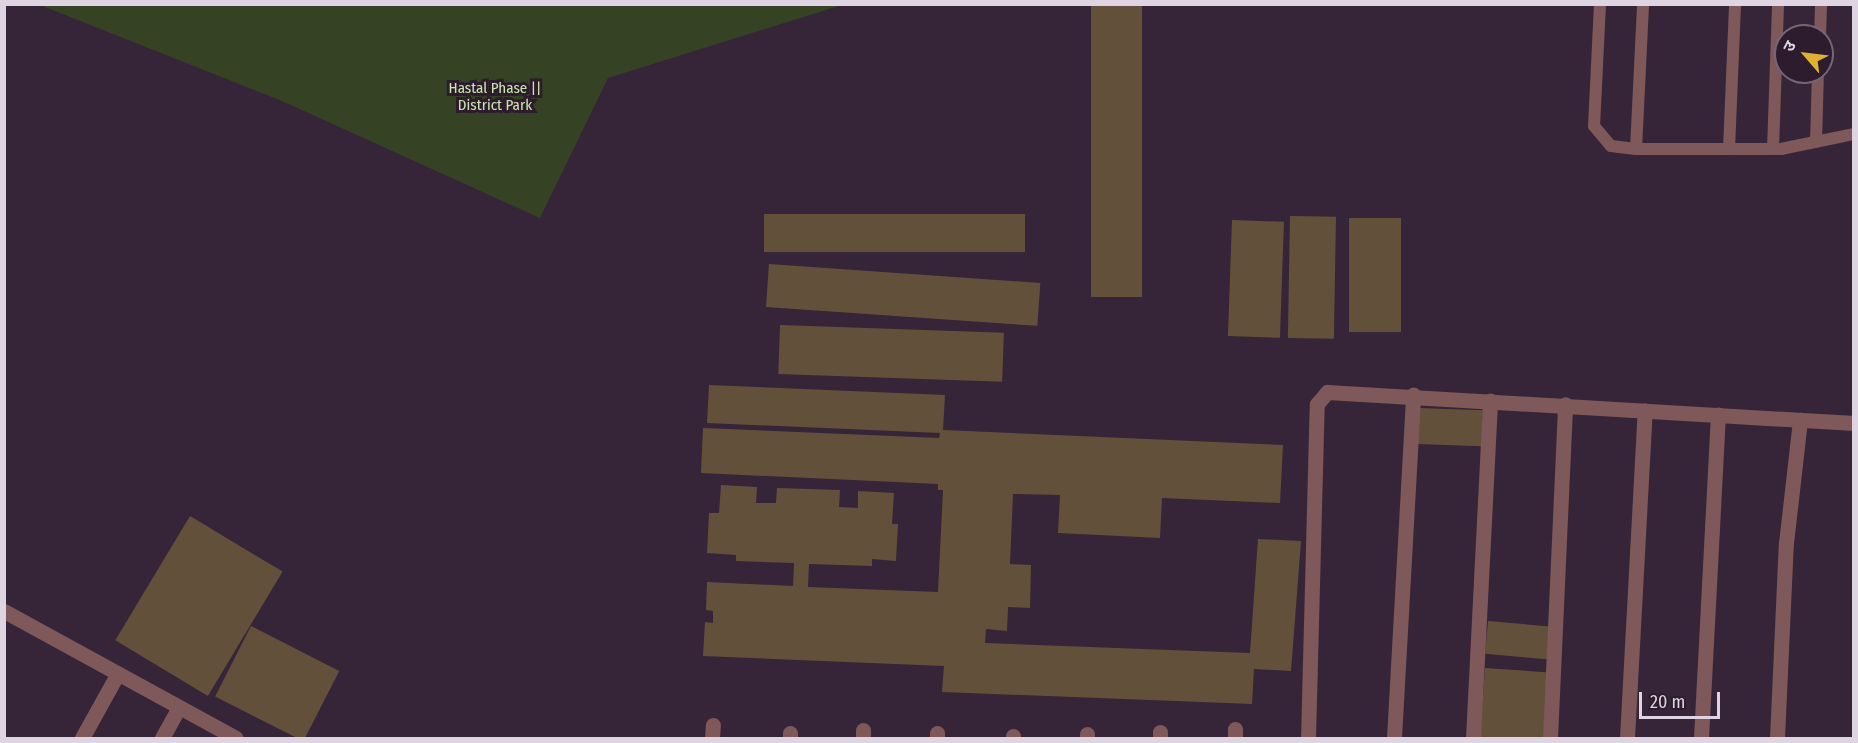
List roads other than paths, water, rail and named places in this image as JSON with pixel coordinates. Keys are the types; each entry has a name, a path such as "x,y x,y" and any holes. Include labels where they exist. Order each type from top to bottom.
{"street":[{"path":"1308,738 1319,397 1335,390 1854,423"},
{"path":"1394,738 1413,395"},
{"path":"1473,738 1490,400"},
{"path":"1550,738 1565,404"},
{"path":"1627,738 1645,410"},
{"path":"1701,738 1718,414"},
{"path":"1777,738 1786,543 1800,420"},
{"path":"4,610 236,738"},
{"path":"82,738 118,673"},
{"path":"162,738 179,707"}],"lane":[{"path":"1600,4 1594,126 1611,146 1636,149 1773,149 1854,134"},
{"path":"1636,149 1643,4"},
{"path":"1729,149 1735,4"},
{"path":"1773,149 1778,4"},
{"path":"1820,24 1821,4"},
{"path":"1816,142 1818,84"}],"park label":[{"name":"Hastal Phase || District Park","path":"495,96"}]}
